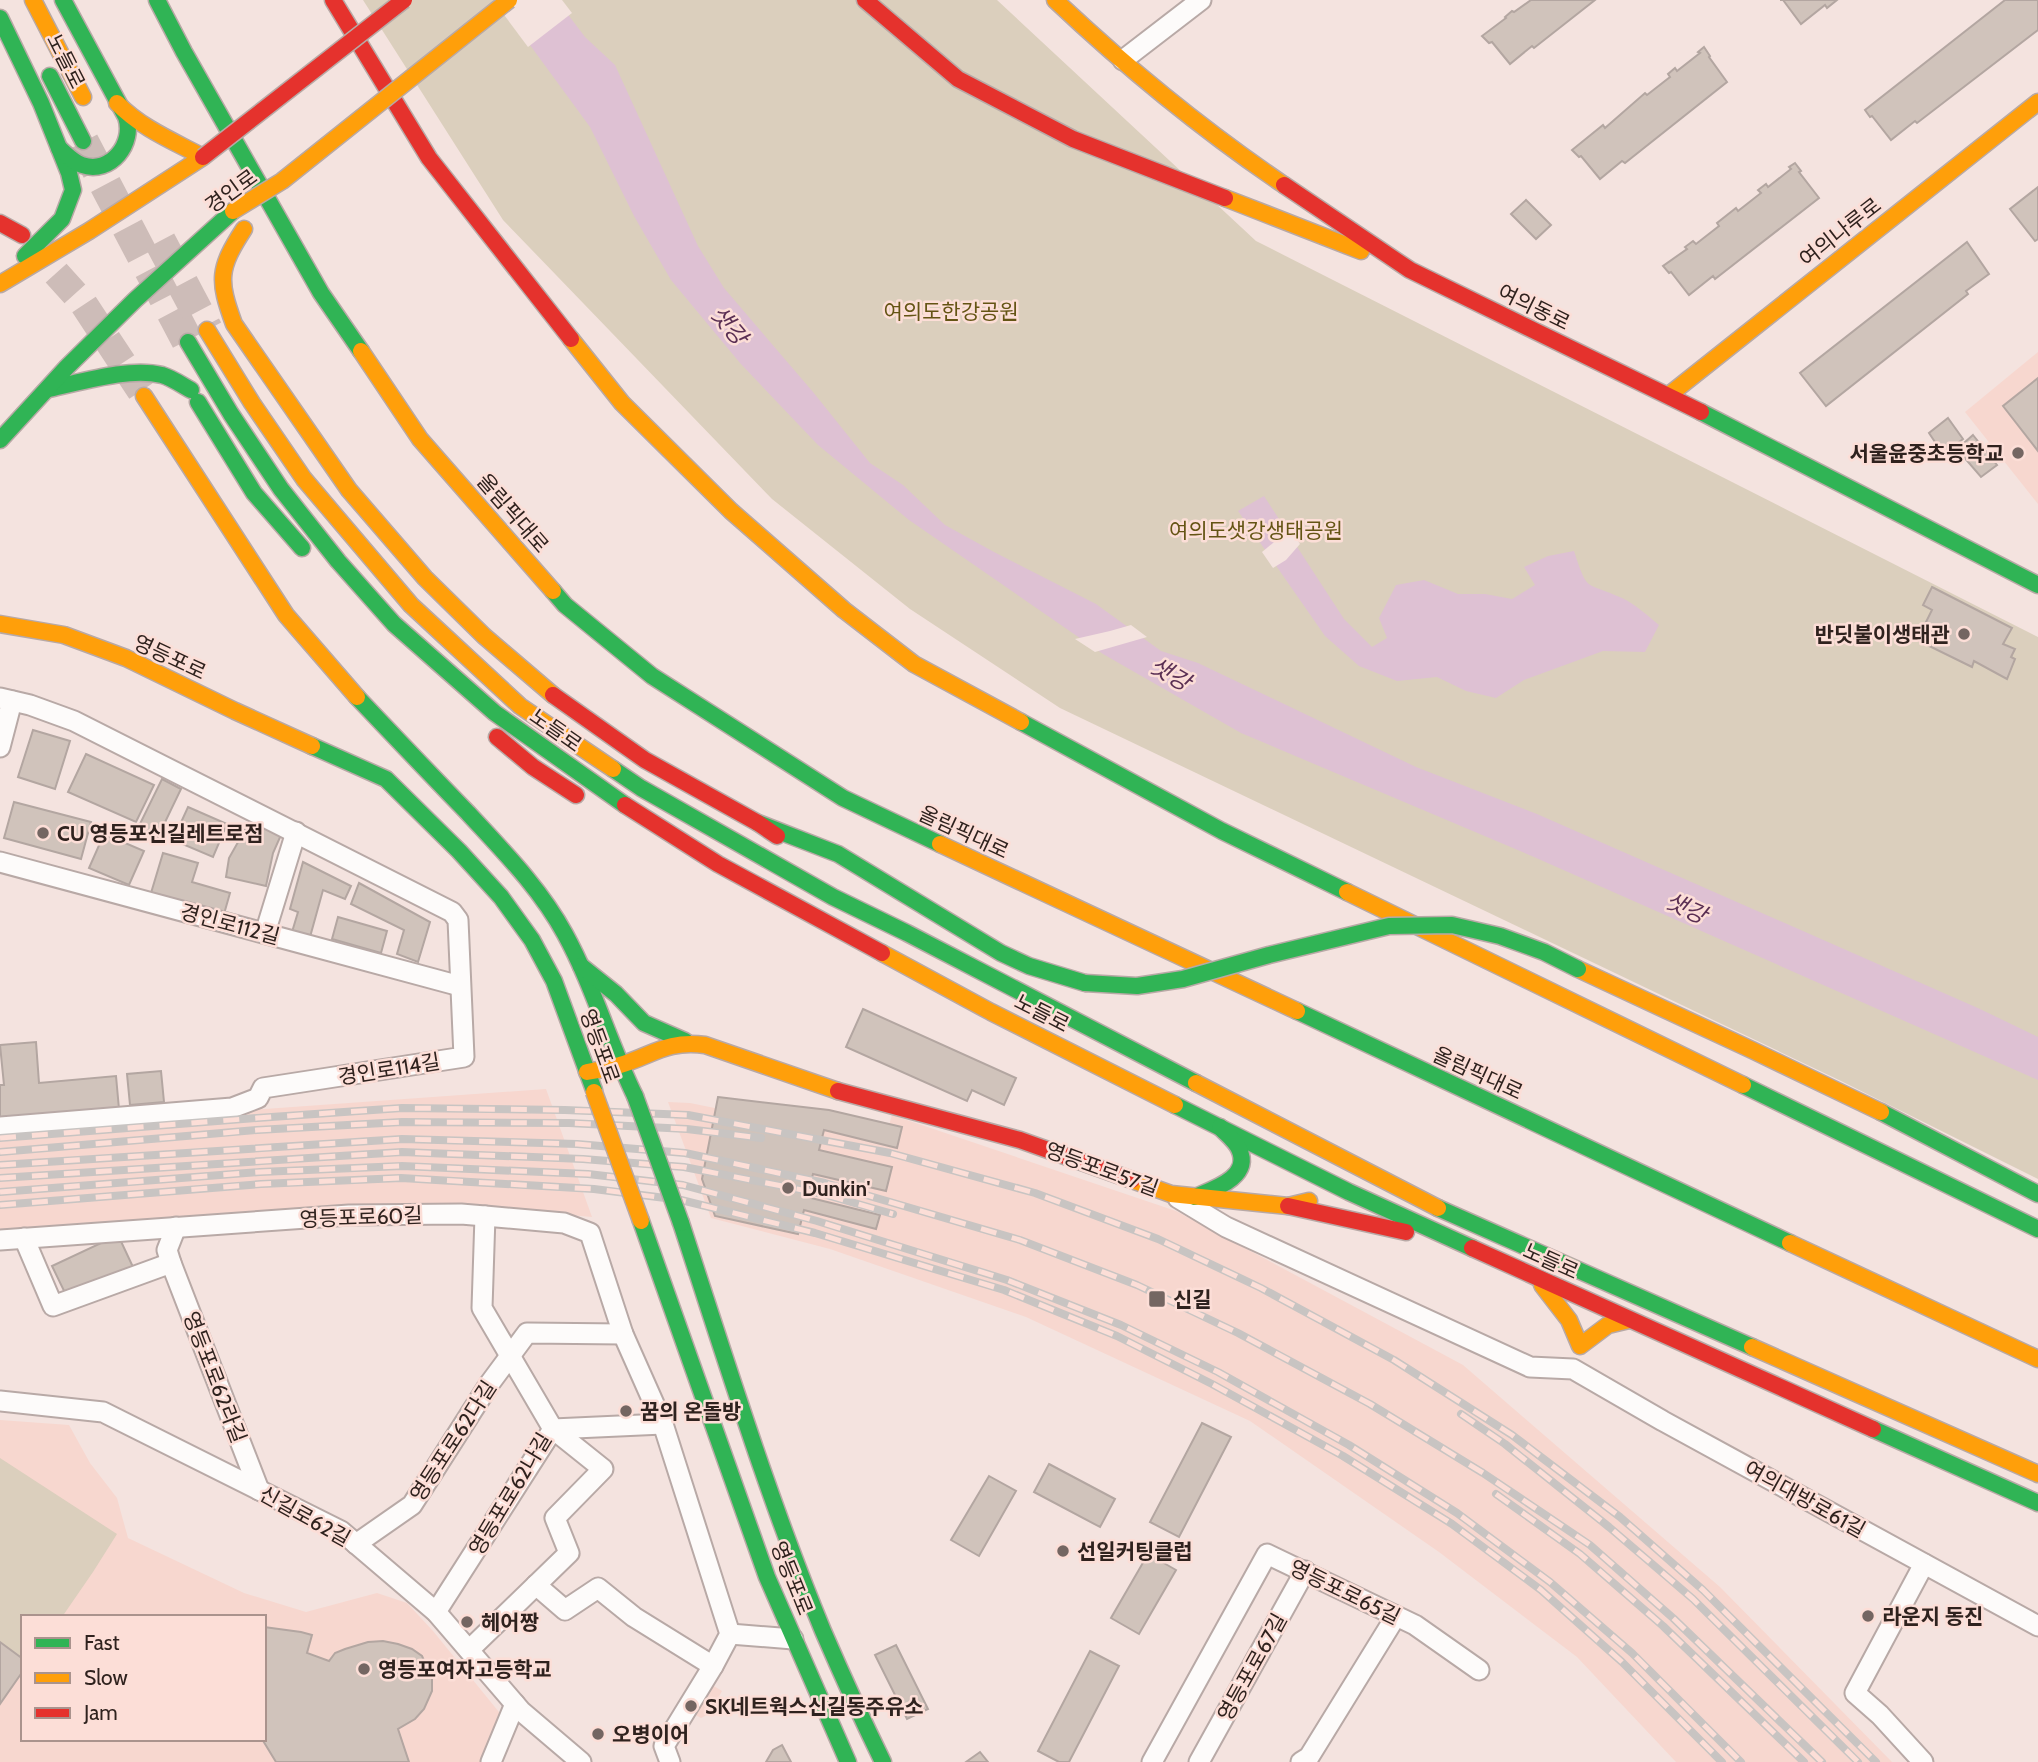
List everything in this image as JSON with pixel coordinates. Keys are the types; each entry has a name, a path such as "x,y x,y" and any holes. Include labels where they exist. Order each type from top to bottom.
{"main road":[{"name":"노들로","path":"33,0 88,106"},
{"path":"59,148 76,161 87,166 98,166 116,159 130,133 127,118 63,0"},
{"path":"144,0 184,52"},
{"name":"올림픽대로","path":"157,0 321,293 420,439 565,606 652,677 843,798 2038,1359"},
{"path":"333,0 429,158 622,403 731,511 844,610 914,664 1222,831 2038,1228"},
{"name":"경인로","path":"0,283 89,231 203,158 404,0"},
{"name":"경인로","path":"0,440 135,300 233,211 282,181 509,0"},
{"path":"865,0 958,79 1073,139 1410,270"},
{"name":"여의동로","path":"1055,0 1122,60 1229,148 1410,270 1669,396 2038,585"},
{"path":"0,18 41,103 69,173 73,190 62,219 0,283"},
{"name":"노들로","path":"42,59 83,141"},
{"name":"여의나루로","path":"1669,396 2038,102"},
{"path":"117,103 125,113 146,127 203,158"},
{"path":"282,181 228,253 221,270 223,296 234,324 349,490 425,578 484,636 552,694 645,760 758,823 811,860"},
{"path":"0,223 22,235"},
{"name":"노들로","path":"234,324 206,318 188,327 181,344 281,489 338,561 394,624 495,712 636,813 718,864 991,1012 1349,1192 2038,1503"},
{"name":"노들로","path":"207,330 252,404 304,479 411,605 520,706 653,794 833,897 1432,1206 2038,1474"},
{"path":"175,363 254,493 310,558"},
{"path":"49,389 93,379 136,374 162,376 191,390"},
{"name":"영등포로","path":"144,396 286,615 341,680 510,858 542,896 565,933 635,1096 681,1223 787,1539 824,1636 883,1762"},
{"name":"영등포로","path":"0,624 64,635 126,658 386,779 500,897 532,940 554,981 767,1577 848,1762"},
{"path":"483,725 533,767 590,804"},
{"path":"386,779 481,829"},
{"path":"758,823 838,854 1001,953 1029,966 1085,983 1137,986 1184,979 1390,926 1452,925 1500,936 1544,952 1709,1029 1966,1154 2038,1194"},
{"path":"684,861 781,916 991,1012"},
{"path":"843,885 907,933"},
{"name":"영등포로57길","path":"580,966 616,994 644,1023 685,1041 705,1045 817,1085 1020,1140 1171,1194"},
{"path":"587,1072 620,1065 658,1048 685,1041"},
{"path":"1195,1197 1228,1181 1239,1172 1243,1162 1239,1148 1219,1126"},
{"path":"1288,1206 1384,1181"},
{"path":"1171,1194 1288,1206 1479,1251"},
{"path":"1537,1278 1567,1314 1580,1346 1600,1328 1614,1321 1629,1320"}],"street":[{"path":"1122,60 1201,0"},
{"path":"0,747 6,699"},
{"name":"경인로114길","path":"0,1127 232,1108 258,1098 263,1088 464,1057 458,920 452,912 74,720 6,699"},
{"path":"265,933 296,832"},
{"name":"경인로112길","path":"0,862 460,986"},
{"name":"영등포로57길","path":"1171,1194 1226,1227 1530,1367 1573,1369"},
{"name":"영등포로60길","path":"0,1240 349,1215 485,1216 564,1223 590,1233 623,1334 663,1423 730,1634"},
{"name":"영등포로62나길","path":"436,1612 553,1429 482,1308 485,1216"},
{"name":"영등포로62라길","path":"176,1227 167,1250 171,1263 258,1490"},
{"path":"24,1238 53,1306 171,1263"},
{"path":"510,1357 527,1333 623,1334"},
{"path":"1573,1369 1580,1346"},
{"name":"영등포로62다길","path":"356,1544 412,1505 490,1383 510,1357"},
{"name":"여의대방로61길","path":"1573,1369 2038,1626"},
{"name":"신길로62길","path":"0,1401 103,1412 341,1531 436,1612 515,1704 581,1762"},
{"path":"553,1429 663,1423"},
{"path":"469,1650 569,1553 555,1518 603,1469 553,1429"},
{"name":"영등포로65길","path":"1152,1762 1268,1554 1415,1625 1479,1670"},
{"path":"1923,1762 1880,1715 1855,1693 1924,1564"},
{"name":"영등포로67길","path":"1199,1762 1305,1571"},
{"path":"536,1585 565,1610 598,1588 634,1617 713,1666"},
{"path":"1301,1762 1310,1757 1396,1615"},
{"path":"670,1762 664,1746 730,1634 793,1639"},
{"path":"491,1762 515,1704"}],"shaded area":[{"name":"서울윤중초등학교","path":"2038,352 2038,504 1965,412"},
{"path":"546,1089 592,1217 437,1203 0,1230 0,1128"},
{"path":"668,1102 690,1103 884,1142 892,1115 1176,1211 1463,1365 1720,1587 1892,1762 1676,1762 1577,1657 1439,1552 1250,1421 1026,1317 830,1249 711,1218"},
{"name":"영등포여자고등학교","path":"0,1420 69,1425 90,1463 117,1498 128,1538 244,1593 306,1612 377,1593 407,1603 503,1717 487,1762 0,1762"},
{"path":"707,1682 722,1691 709,1714 701,1718 690,1712"}],"green space":[{"name":"여의도한강공원","path":"363,0 997,0 1256,241 2038,637 2038,1179 1841,1081 1060,708 910,609 772,499 503,220"},
{"path":"0,1458 117,1534 63,1615 21,1615 21,1658 0,1642"}],"water":[{"name":"샛강","path":"497,0 557,0 585,37 615,65 698,246 724,288 870,463 903,485 945,525 1096,604 1161,651 1198,663 1416,767 1537,814 2038,1037 2038,1080 1534,857 1241,733 1103,654 909,520 818,445 740,363 671,280 634,216 590,127"},
{"path":"1264,496 1344,619 1372,647 1387,638 1379,618 1396,585 1424,580 1458,594 1485,594 1512,599 1535,585 1524,567 1548,556 1574,551 1582,574 1589,584 1627,601 1659,625 1645,652 1603,651 1524,680 1496,698 1466,691 1437,677 1397,681 1359,666 1325,636 1238,511"}],"pier":[{"path":"493,0 562,0 572,13 528,47"},
{"path":"1290,529 1300,544 1286,560 1273,568 1262,552"},
{"path":"1131,625 1147,637 1095,652 1075,639 1110,631"}],"building":[{"path":"1531,0 1595,0 1510,64 1492,42 1489,43 1482,36 1512,11"},
{"path":"1783,0 1837,0 1827,8 1825,5 1801,24"},
{"path":"2005,0 2038,0 2038,30 1891,140 1865,110"},
{"path":"1704,47 1727,82 1625,163 1622,161 1600,179 1581,156 1572,150 1603,125 1605,128 1645,93 1647,95 1670,77 1668,74 1675,68 1677,71 1700,53 1698,52"},
{"path":"1795,163 1819,198 1715,279 1713,276 1689,295 1663,266 1687,249 1685,247 1693,241 1696,244 1719,226 1717,223 1736,208 1738,211 1761,193 1758,190 1766,184 1768,187"},
{"path":"2038,187 2038,239 2035,241 2010,209"},
{"path":"1526,200 1551,225 1536,239 1511,214"},
{"path":"1967,242 1989,274 1966,291 1968,294 1826,406 1800,373"},
{"path":"2038,378 2038,451 2003,406"},
{"path":"1948,418 1963,439 1943,454 1929,433"},
{"path":"1973,435 1997,465 1981,477 1957,449"},
{"name":"반딧불이생태관","path":"1932,587 2012,628 2003,644 2015,649 2011,657 2015,659 2007,679 1974,661 1972,667 1917,640 1932,610 1923,605"},
{"path":"33,730 70,741 55,789 18,777"},
{"path":"86,754 154,785 136,822 68,792"},
{"path":"162,779 181,789 156,841 136,832"},
{"path":"14,802 91,822 81,859 4,838"},
{"path":"188,807 227,824 213,857 173,840"},
{"path":"250,821 281,835 273,853 266,886 226,877 229,858"},
{"path":"104,834 144,851 129,885 89,868"},
{"path":"163,853 198,863 192,882 230,893 224,914 151,893"},
{"path":"303,862 351,886 345,899 323,890 310,937 292,932 298,912 290,909"},
{"path":"359,883 430,922 418,962 397,954 404,930 351,904"},
{"path":"338,917 387,931 381,953 332,939"},
{"path":"863,1009 1016,1078 1004,1105 972,1090 967,1101 846,1047"},
{"path":"36,1042 39,1083 116,1076 119,1109 0,1120 0,1085 4,1085 0,1045"},
{"path":"161,1071 164,1102 130,1105 127,1074"},
{"path":"718,1097 829,1110 902,1127 897,1148 824,1130 819,1150 892,1167 886,1191 813,1174 807,1197 880,1215 876,1229 804,1210 798,1234 715,1216 702,1179"},
{"path":"118,1235 133,1267 67,1297 52,1266"},
{"path":"1202,1423 1231,1437 1179,1537 1150,1522"},
{"path":"1049,1464 1115,1499 1100,1527 1034,1492"},
{"path":"989,1476 1016,1491 979,1556 951,1540"},
{"path":"1148,1554 1176,1570 1139,1634 1111,1618"},
{"path":"266,1627 312,1635 307,1653 329,1661 335,1653 345,1649 368,1642 383,1641 412,1649 422,1656 432,1679 432,1691 424,1709 415,1719 398,1729 409,1762 276,1762 263,1741 266,1741"},
{"path":"0,1642 21,1658 21,1674 0,1704"},
{"path":"896,1645 928,1709 907,1719 875,1655"},
{"path":"1090,1651 1119,1666 1069,1762 1059,1762 1038,1751"},
{"path":"782,1745 791,1762 766,1762 773,1750"},
{"path":"980,1752 988,1762 966,1762"}],"tunnel":[{"path":"83,142 188,342"},
{"path":"160,241 207,330"},
{"path":"28,242 83,303 141,391"}],"railway":[{"path":"0,1138 402,1108 688,1115 890,1153 1035,1193 1158,1239 1261,1288 1394,1360 1512,1435 1620,1517 1703,1590 1876,1762"},
{"path":"0,1152 257,1130 402,1122 569,1123 687,1129 761,1138"},
{"path":"0,1165 402,1139 577,1144 685,1153 825,1183 1020,1240 1137,1285 1238,1333 1370,1404 1483,1473 1590,1545 1673,1618 1822,1762"},
{"path":"0,1178 402,1152 583,1159 684,1167 823,1194 893,1214"},
{"path":"0,1192 260,1172 402,1166 588,1174 683,1185 817,1221 1007,1280 1121,1325 1218,1372 1349,1445 1457,1513 1550,1582 1632,1653 1741,1762"},
{"path":"0,1205 261,1184 401,1178 594,1189 681,1200 815,1233 1004,1290 1117,1336 1212,1384 1343,1456 1452,1524 1541,1590 1622,1662 1722,1762"},
{"path":"1461,1414 1505,1444 1609,1527 1693,1599 1858,1762"},
{"path":"1496,1494 1580,1554 1663,1626 1804,1762"}],"traffic: fast":[{"path":"59,148 82,165 102,165 111,161 124,146 128,127 126,117 63,0"},
{"path":"157,0 321,293 361,351"},
{"path":"0,18 41,103 69,173 73,190 62,219 25,256"},
{"path":"50,76 83,141"},
{"path":"0,440 67,367 135,300 233,211"},
{"path":"188,342 231,414 281,489 338,561 394,624 495,713 625,805"},
{"path":"49,389 105,376 149,373 162,375 191,390"},
{"path":"198,402 254,493 302,548"},
{"path":"1701,412 2038,585"},
{"path":"553,591 565,605 652,676 843,798 940,844"},
{"path":"357,697 494,841 544,901 575,953 635,1096"},
{"path":"1021,722 1222,831 1347,892"},
{"path":"312,746 386,779 501,897 532,940 554,981 594,1090"},
{"path":"613,769 641,788 833,897 1196,1083"},
{"path":"758,823 838,854 1001,953 1029,966 1085,983"},
{"path":"1085,983 1137,986 1183,979 1389,926 1452,925 1500,936 1544,952 1578,969"},
{"path":"581,966 616,994 644,1023 685,1041"},
{"path":"1297,1011 1790,1243"},
{"path":"1743,1085 2038,1229"},
{"path":"635,1096 681,1223"},
{"path":"1175,1105 1349,1192 1472,1248"},
{"path":"1881,1112 2038,1194"},
{"path":"1195,1197 1229,1180 1240,1167 1242,1159 1239,1149 1220,1127"},
{"path":"1438,1208 1752,1347"},
{"path":"641,1221 767,1577 848,1762"},
{"path":"681,1223 748,1428 803,1581 883,1762"},
{"path":"1873,1429 2038,1503"}],"traffic: slow":[{"path":"33,0 83,97"},
{"path":"233,211 282,181 509,0"},
{"path":"1055,0 1166,97 1284,185"},
{"path":"1669,395 2038,102"},
{"path":"0,284 89,231 203,157 147,127 117,103"},
{"path":"1225,198 1361,251"},
{"path":"244,229 229,255 223,275 225,296 234,324 349,490 425,578 484,636 553,695"},
{"path":"207,330 252,403 304,479 411,605 520,706 613,769"},
{"path":"571,339 622,403 731,511 844,610 914,664 1021,722"},
{"path":"361,351 420,439 553,591"},
{"path":"144,396 286,615 357,697"},
{"path":"0,624 64,635 126,658 312,746"},
{"path":"940,844 1297,1011"},
{"path":"1347,892 1743,1085"},
{"path":"882,953 991,1012 1175,1105"},
{"path":"1578,969 1881,1112"},
{"path":"587,1072 620,1065 670,1046 692,1044 705,1045 838,1091"},
{"path":"1196,1083 1438,1208"},
{"path":"594,1092 641,1221"},
{"path":"1132,1180 1171,1194 1288,1206 1309,1201"},
{"path":"1790,1243 2038,1359"},
{"path":"1542,1285 1569,1320 1580,1346 1608,1325 1629,1320"},
{"path":"1752,1347 2038,1474"}],"traffic: jam":[{"path":"333,0 429,158 571,339"},
{"path":"203,157 404,0"},
{"path":"865,0 958,79 1073,139 1225,198"},
{"path":"1284,185 1410,270 1701,412"},
{"path":"0,223 22,235"},
{"path":"553,695 645,760 777,836"},
{"path":"497,737 533,767 576,795"},
{"path":"625,805 718,864 882,953"},
{"path":"838,1091 1020,1140 1132,1180"},
{"path":"1288,1206 1406,1232"},
{"path":"1472,1248 1873,1429"}],"place":[{"name":"서울윤중초등학교","path":"2018,453"},
{"name":"반딧불이생태관","path":"1964,634"},
{"name":"CU 영등포신길레트로점","path":"43,833"},
{"name":"Dunkin'","path":"788,1188"},
{"name":"신길","path":"1157,1299"},
{"name":"꿈의 온돌방","path":"626,1411"},
{"name":"선일커팅클럽","path":"1063,1551"},
{"name":"라운지 동진","path":"1868,1616"},
{"name":"헤어짱","path":"467,1622"},
{"name":"영등포여자고등학교","path":"364,1669"},
{"name":"SK네트웍스신길동주유소","path":"691,1706"},
{"name":"오병이어","path":"598,1734"}],"park label":[{"name":"여의도샛강생태공원","path":"1256,530"}]}
